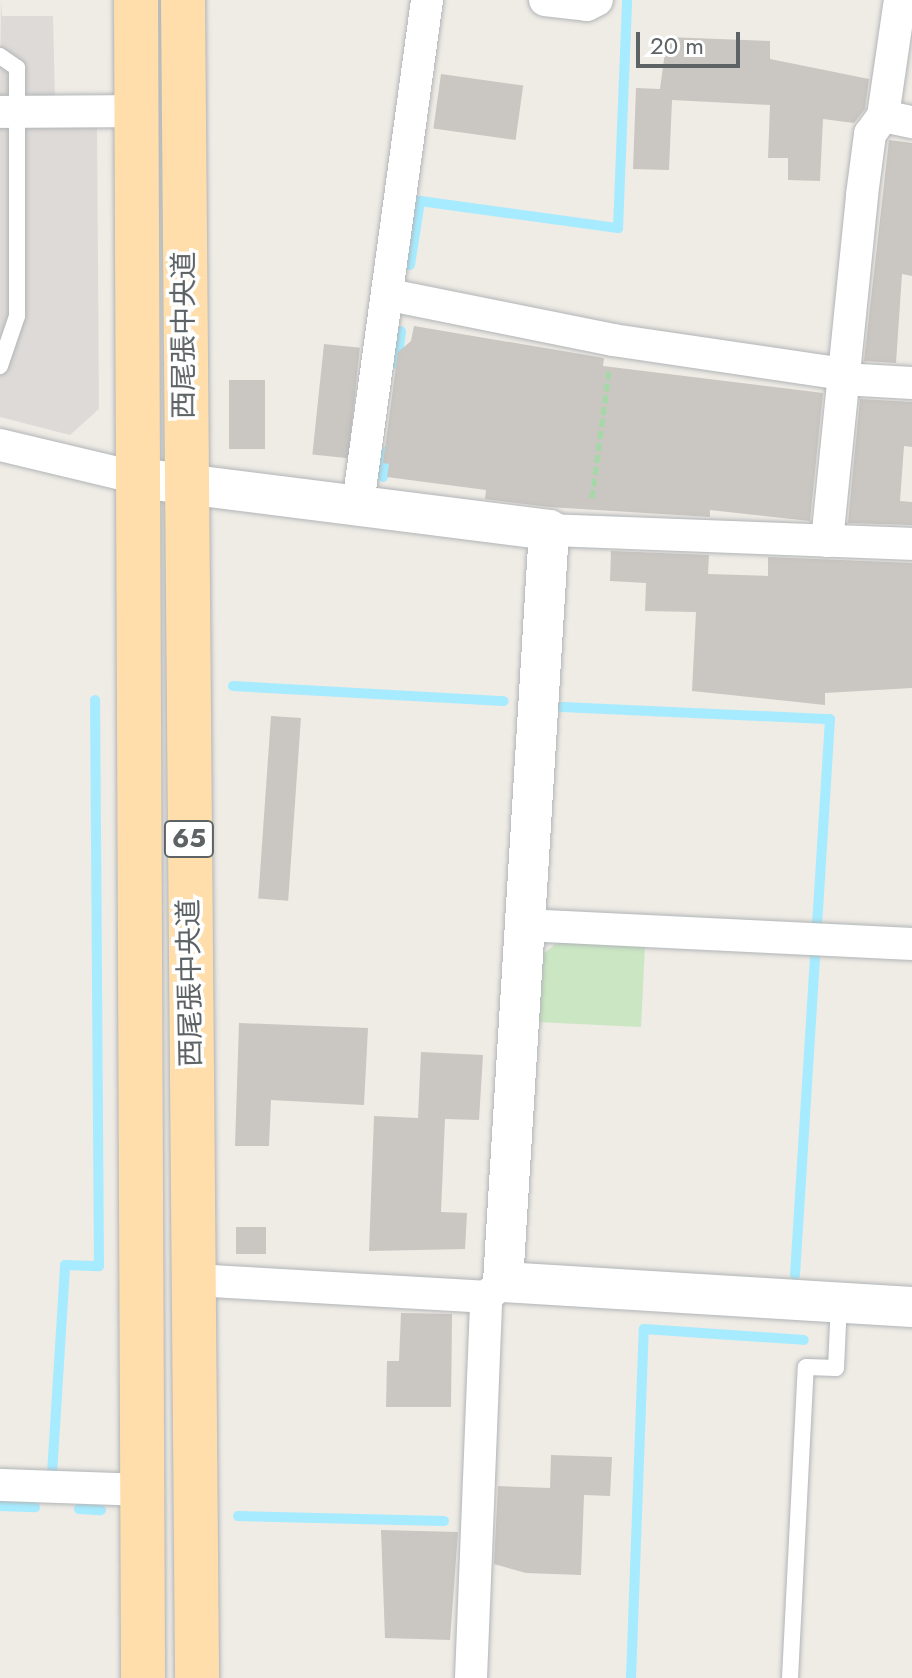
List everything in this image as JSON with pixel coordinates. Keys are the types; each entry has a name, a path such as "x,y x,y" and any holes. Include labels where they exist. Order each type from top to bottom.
{"main road":[{"name":"西尾張中央道","path":"136,0 143,1678"},
{"name":"西尾張中央道","path":"183,0 197,1678"}],"street":[{"path":"358,504 390,295 427,0"},
{"path":"545,0 587,5 597,0"},
{"path":"827,541 842,376 870,134 898,119 896,1"},
{"path":"8,112 136,111"},
{"path":"390,295 613,340 842,376 912,383"},
{"path":"0,445 138,478 568,530 912,544"},
{"path":"471,1678 494,1290 525,925 568,530"},
{"path":"525,925 912,944"},
{"path":"193,1280 912,1307"},
{"path":"0,1485 143,1490"}],"lane":[{"path":"0,56 17,68 8,112 17,316 0,366"},
{"path":"790,1678 806,1367 836,1368 839,1302"}],"path":[{"path":"568,530 613,340"}],"shaded area":[{"path":"1,0 2,16 53,16 55,99 0,99"},
{"path":"0,123 97,123 99,409 70,435 0,417"}],"green space":[{"path":"559,941 645,945 641,1027 537,1022 541,956"}],"building":[{"path":"667,37 770,41 770,59 869,79 865,109 854,123 823,119 820,181 788,180 788,158 768,158 770,105 672,100 669,170 633,169 636,88 660,89"},
{"path":"441,74 523,86 516,140 433,128"},
{"path":"889,140 912,143 912,276 902,274 896,363 864,361"},
{"path":"414,326 604,358 603,366 823,393 810,521 710,510 710,517 549,507 485,499 486,490 387,477 389,464 383,463 398,352 411,341"},
{"path":"324,344 360,348 348,458 312,454"},
{"path":"229,380 265,380 265,449 229,449"},
{"path":"860,399 912,402 912,447 904,446 900,501 912,502 912,525 848,523"},
{"path":"611,551 709,555 708,574 768,576 768,557 912,563 912,688 825,693 825,705 692,691 696,612 645,611 646,583 610,581"},
{"path":"271,716 301,718 288,901 258,899"},
{"path":"239,1023 368,1028 364,1105 271,1100 269,1146 235,1146"},
{"path":"421,1052 483,1055 479,1120 445,1119 441,1212 467,1213 465,1249 369,1251 374,1116 418,1118"},
{"path":"236,1227 266,1227 266,1254 236,1254"},
{"path":"401,1313 452,1314 451,1407 386,1407 387,1361 399,1361"},
{"path":"551,1455 612,1457 610,1496 584,1495 581,1575 526,1573 494,1564 498,1486 550,1488"},
{"path":"381,1530 458,1532 450,1640 385,1638"}],"waterway":[{"path":"410,265 420,201 618,228 627,0"},
{"path":"397,364 401,331"},
{"path":"383,477 386,451"},
{"path":"233,686 504,701"},
{"path":"52,1474 65,1265 99,1266 95,700"},
{"path":"562,707 830,719 817,925"},
{"path":"795,1275 815,956"},
{"path":"631,1678 644,1329 804,1340"},
{"path":"0,1506 35,1507"},
{"path":"79,1509 101,1510"},
{"path":"238,1516 444,1521"}]}
